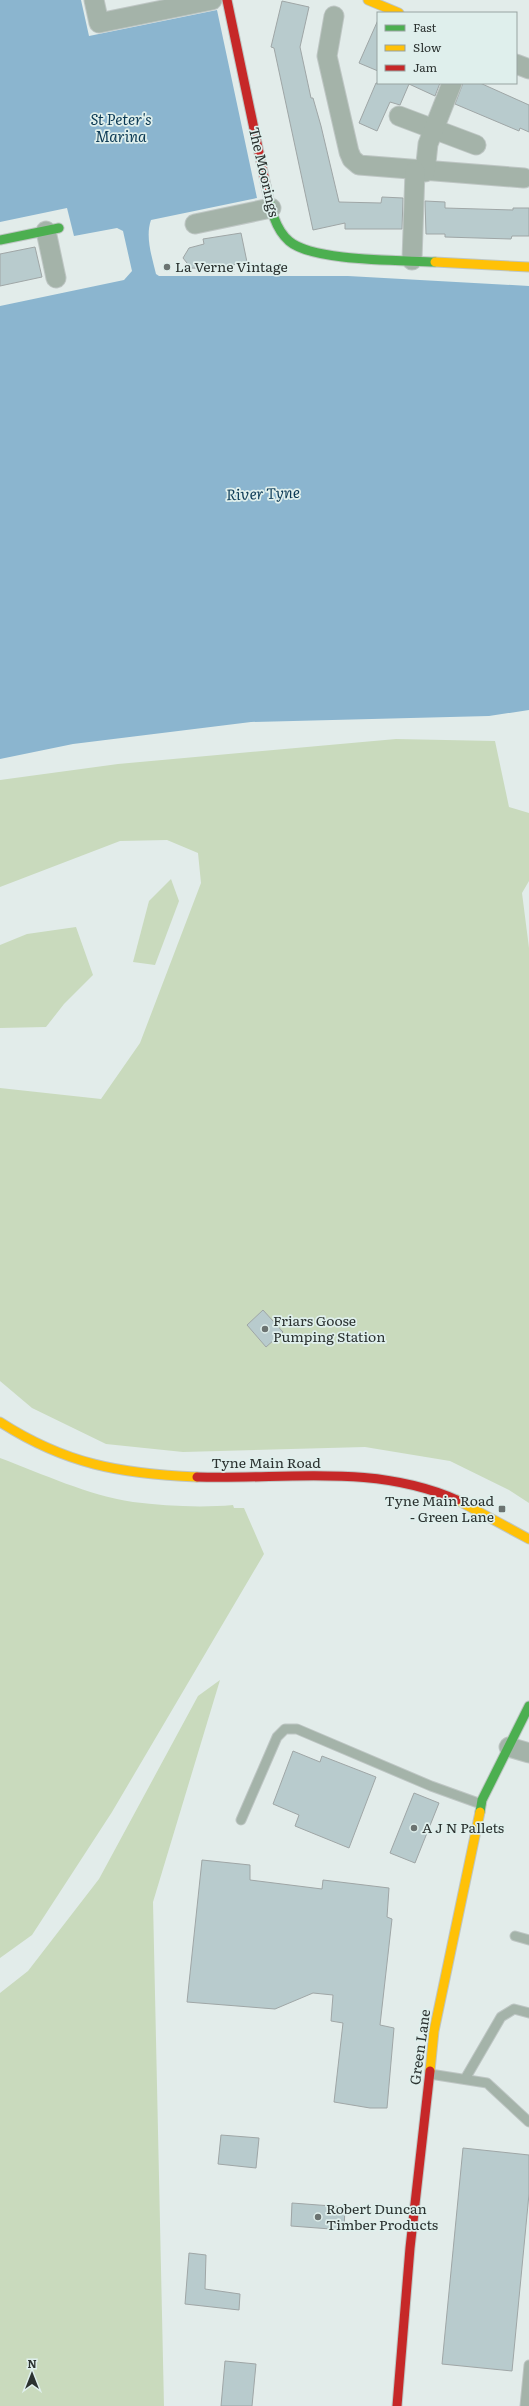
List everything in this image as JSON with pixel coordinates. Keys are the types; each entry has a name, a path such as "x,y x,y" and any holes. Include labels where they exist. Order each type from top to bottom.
{"street":[{"path":"94,0 99,24 212,0"},
{"name":"The Moorings","path":"228,0 271,208 282,234 290,243 299,249 324,255 529,267"},
{"path":"368,0 397,12"},
{"path":"334,16 327,56 352,159 359,165 366,167 524,178"},
{"path":"517,64 529,69"},
{"path":"412,260 420,171 425,159 433,128 452,84"},
{"path":"398,116 476,145"},
{"path":"195,224 271,208"},
{"path":"0,240 52,229 56,278"},
{"name":"Tyne Main Road","path":"0,1422 33,1443 78,1461 124,1472 180,1477 356,1477 393,1479 435,1489 476,1506 529,1539"},
{"name":"Green Lane","path":"398,2406 410,2248 434,2031 481,1804 529,1706"},
{"path":"509,1747 529,1753"}],"lane":[{"path":"241,1820 276,1737 284,1729 297,1728 431,1786 481,1804"},
{"path":"515,1936 529,1940"},
{"path":"465,2079 501,2017 514,2010 529,2013"},
{"path":"430,2074 487,2083 529,2122"},
{"path":"525,2406 529,2365"}],"green space":[{"path":"396,739 495,741 509,807 529,813 529,881 522,893 529,948 529,1503 509,1490 450,1461 365,1447 183,1452 106,1444 32,1408 0,1381 0,1088 101,1099 140,1043 201,883 198,853 167,840 120,841 0,887 0,780 118,764"},
{"path":"171,879 179,901 155,965 133,962 149,901"},
{"path":"76,927 93,975 64,1004 46,1027 0,1028 0,945 27,934"},
{"path":"0,1458 65,1483 116,1499 170,1505 233,1505 234,1508 244,1508 264,1554 112,1812 32,1935 0,1958"},
{"path":"220,1680 153,1902 164,2406 0,2406 0,1993 28,1971 99,1879 198,1696"}],"water":[{"path":"0,0 81,0 89,36 217,10 257,198 151,220 149,227 150,247 156,274 159,276 348,276 529,286 529,710 489,716 251,722 73,744 0,759 0,306 124,280 132,271 123,231 117,228 74,236 67,208 0,222"}],"building":[{"path":"282,1 309,7 300,47 311,98 313,98 321,126 339,202 381,203 382,197 403,198 402,229 345,229 345,223 313,230 274,48 271,47"},
{"path":"377,22 377,71 359,63"},
{"path":"376,83 409,84 400,105 390,102 377,131 359,123"},
{"path":"409,84 440,84 435,96"},
{"path":"463,84 482,84 529,105 529,132 520,128 519,131 455,104"},
{"path":"425,201 445,202 445,208 513,210 513,208 529,208 529,236 512,236 511,239 445,237 445,234 426,234"},
{"path":"241,233 247,262 214,269 191,268 183,258 189,248 204,244 203,239"},
{"path":"35,247 42,277 0,286 0,254"},
{"name":"Friars Goose Pumping Station","path":"263,1310 283,1332 266,1347 247,1325"},
{"path":"293,1751 320,1762 322,1756 376,1777 349,1848 295,1826 299,1815 273,1804"},
{"name":"A J N Pallets","path":"414,1793 439,1803 415,1863 390,1853"},
{"path":"202,1860 250,1865 250,1880 322,1889 323,1880 389,1888 387,1917 392,1919 380,2025 394,2028 387,2108 370,2108 334,2102 343,2023 331,2021 333,1995 313,1993 275,2009 187,2002"},
{"path":"221,2135 259,2138 256,2168 218,2164"},
{"path":"463,2148 529,2155 529,2194 512,2371 442,2364"},
{"name":"Robert Duncan Timber Products","path":"292,2203 345,2207 344,2230 291,2226"},
{"path":"189,2253 206,2255 205,2289 240,2294 239,2310 185,2304"},
{"path":"225,2361 256,2364 252,2406 221,2406"}],"traffic: fast":[{"path":"266,186 276,223 284,236 289,241 301,248 317,253 359,259 435,262"},
{"path":"0,240 59,228"},
{"path":"480,1812 482,1800 529,1706"}],"traffic: slow":[{"path":"368,0 397,12"},
{"path":"435,262 529,267"},
{"path":"0,1422 48,1448 94,1464 143,1473 197,1477"},
{"path":"457,1500 529,1539"},
{"path":"430,2071 434,2031 480,1812"}],"traffic: jam":[{"path":"227,0 266,186"},
{"path":"197,1477 361,1477 393,1481 425,1489 457,1500"},
{"path":"397,2406 410,2248 430,2071"}],"place":[{"name":"La Verne Vintage","path":"167,267"},
{"name":"Friars Goose Pumping Station","path":"265,1329"},
{"name":"Tyne Main Road - Green Lane","path":"502,1509"},
{"name":"A J N Pallets","path":"414,1828"},
{"name":"Robert Duncan Timber Products","path":"318,2217"}],"water label":[{"name":"St Peter's Marina","path":"121,128"},
{"name":"River Tyne","path":"263,494"}]}
